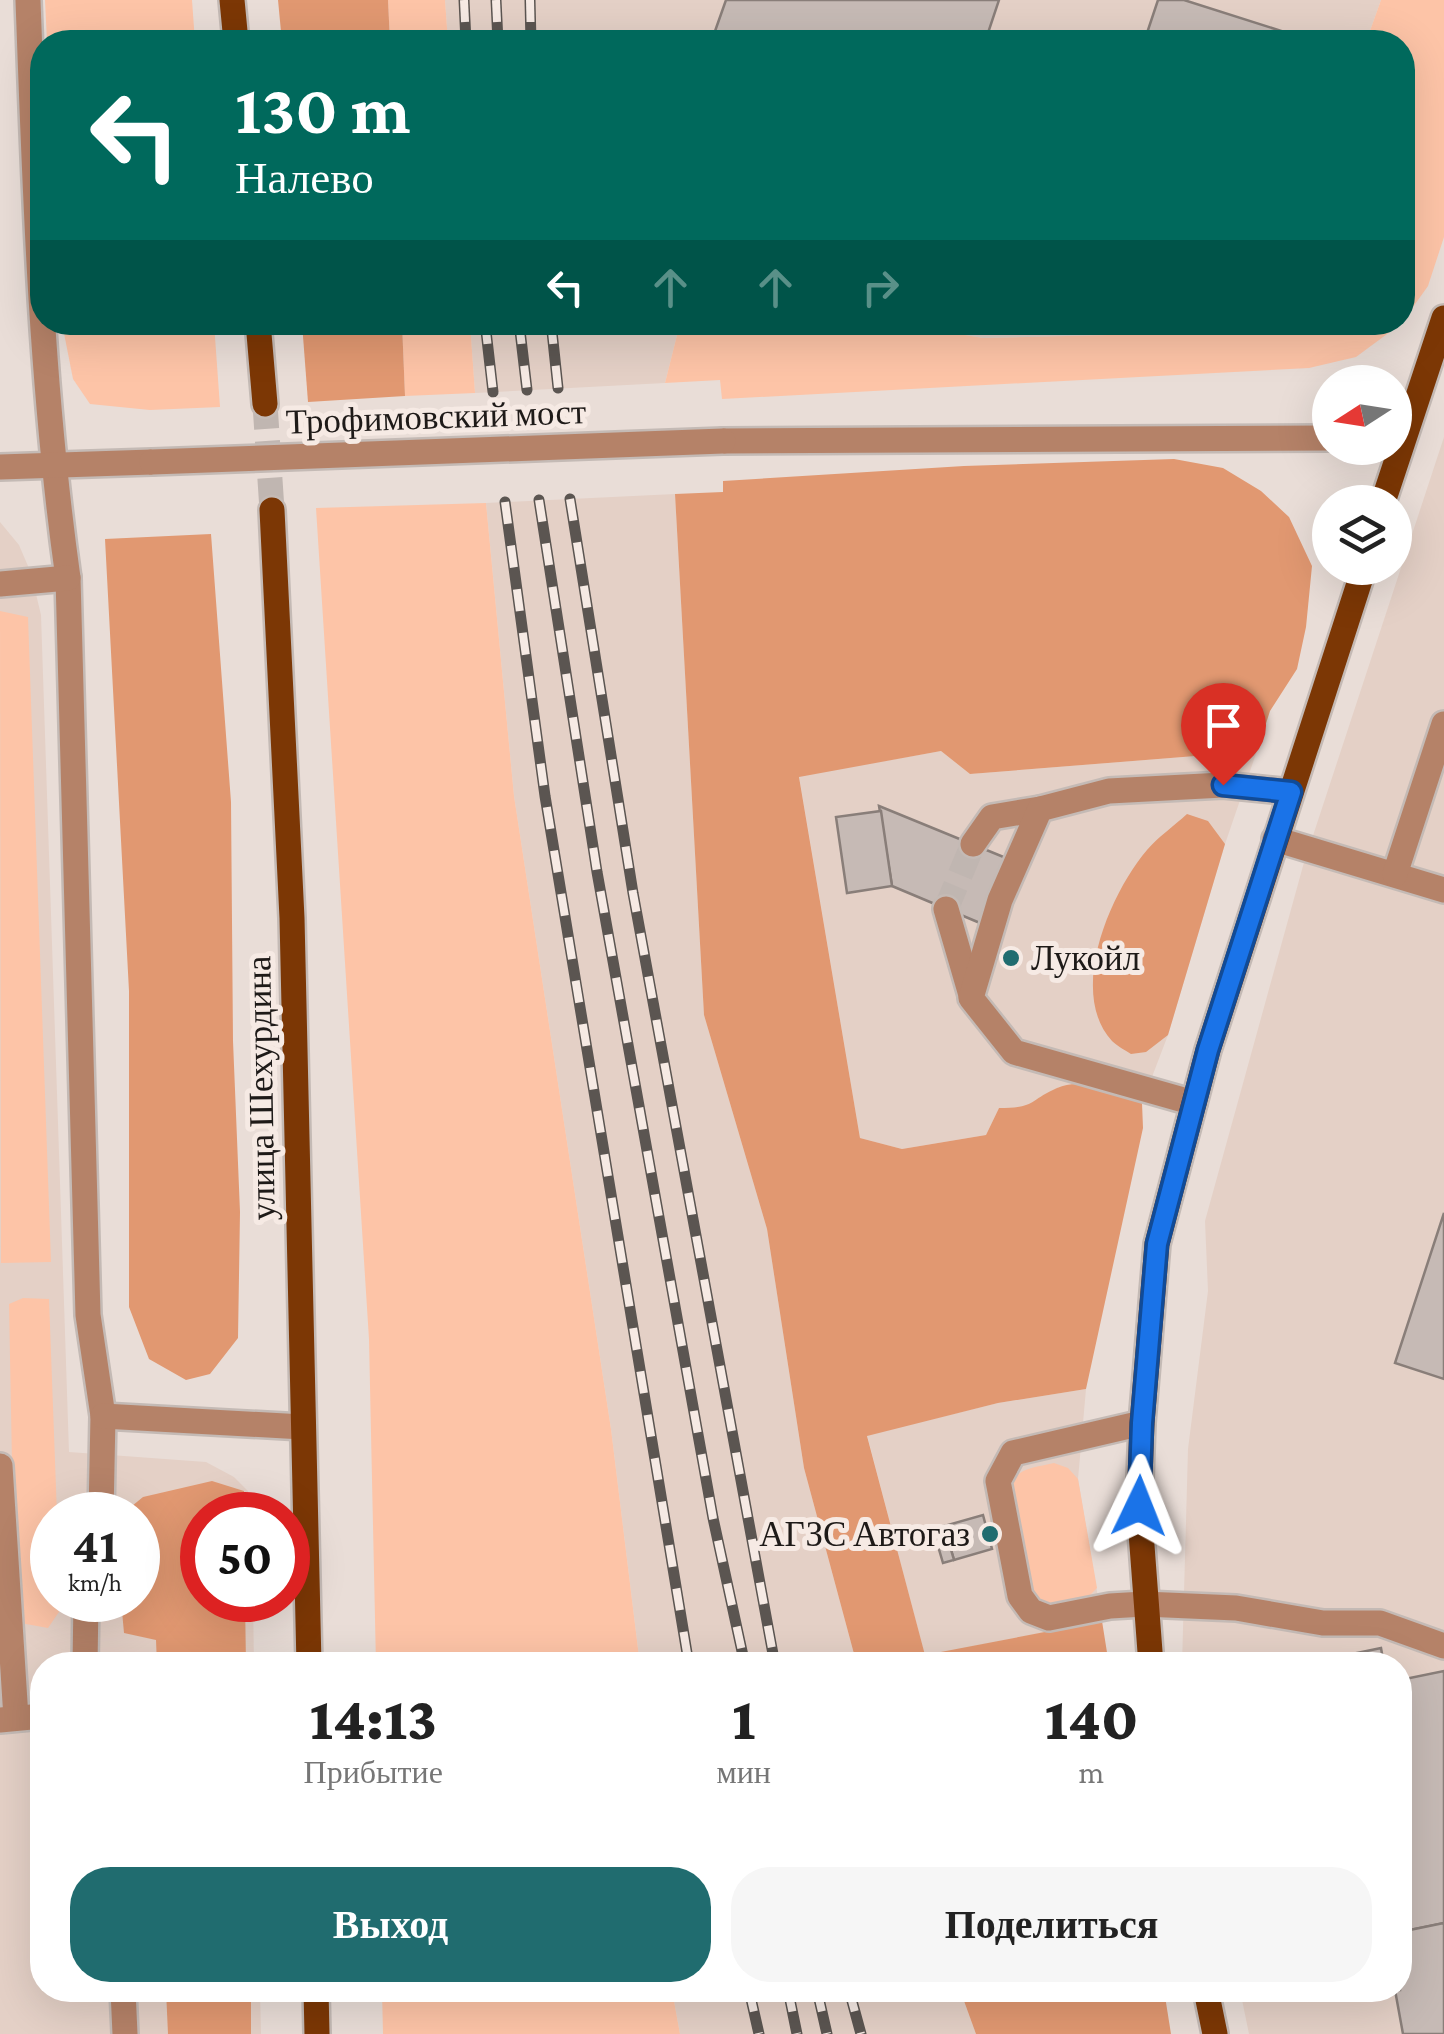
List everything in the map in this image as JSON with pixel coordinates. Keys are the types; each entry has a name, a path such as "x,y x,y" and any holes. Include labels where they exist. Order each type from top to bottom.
{"main road":[{"path":"232,0 235,30"},
{"path":"1412,403 1444,318"},
{"path":"259,335 265,404"},
{"name":"улица Шехурдина","path":"272,510 292,918 309,1652"},
{"path":"1150,1652 1139,1506 1157,1244 1194,1103 1275,838 1358,585"},
{"path":"316,2002 317,2034"},
{"path":"1208,2002 1215,2034"}],"street":[{"path":"28,0 30,60"},
{"path":"41,335 52,465 68,578 88,1314 103,1416 101,1492"},
{"name":"Трофимовский мост","path":"0,466 724,442 1312,438"},
{"path":"0,584 68,578"},
{"path":"1395,874 1444,724"},
{"path":"973,844 992,817 1110,791 1223,785 1291,792"},
{"path":"972,998 1000,900 1040,809"},
{"path":"1275,838 1444,890"},
{"path":"946,909 972,998 1014,1052 1194,1103"},
{"path":"103,1416 304,1427"},
{"path":"1142,1423 1012,1453 998,1481 1020,1596 1031,1610 1049,1618 1144,1604 1236,1608 1323,1623 1380,1624 1444,1646"},
{"path":"0,1466 8,1719"},
{"path":"85,1652 86,1622"},
{"path":"123,2002 125,2034"}],"shaded area":[{"path":"45,0 192,0 194,30 46,30"},
{"path":"278,0 388,0 389,30 281,30"},
{"path":"388,0 445,0 447,30 389,30"},
{"path":"445,0 1381,0 1370,30 447,30"},
{"path":"1381,0 1444,0 1444,237 1428,286 1415,304 1415,30 1370,30"},
{"path":"64,335 215,335 220,407 150,410 90,404 73,379"},
{"path":"303,335 402,335 405,396 308,402"},
{"path":"402,335 471,335 475,393 405,396"},
{"path":"471,335 677,335 665,383 475,393"},
{"path":"677,335 1386,335 1356,357 1309,368 722,399 720,380 665,383"},
{"path":"965,335 1106,335 983,338"},
{"path":"1444,437 1444,2034 1249,2034 1242,2002 1412,2002 1412,1652 1182,1652 1188,1449 1208,1291 1205,1221 1303,866 1395,585 1412,585 1412,534"},
{"path":"1174,459 1223,468 1261,491 1289,517 1312,566 1297,669 1270,711 1260,742 1208,755 970,774 941,751 799,777 860,1138 902,1149 986,1135 999,1108 1026,1105 1067,1085 1100,1088 1142,1103 1143,1128 1086,1389 998,1403 867,1436 924,1652 854,1652 804,1468 767,1229 704,1015 675,494 723,492 723,481 964,466"},
{"path":"675,494 704,1015 767,1229 804,1468 854,1652 638,1652 611,1429 514,796 486,503"},
{"path":"486,503 514,796 611,1429 638,1652 376,1652 369,1339 316,508"},
{"path":"0,522 19,545 31,573 41,615 69,1452 206,1462 234,1477 248,1492 180,1492 180,1622 253,1622 254,1652 30,1652 30,2002 260,2002 261,2034 0,2034"},
{"path":"211,534 231,802 233,1041 240,1212 238,1338 210,1374 186,1380 149,1359 129,1307 129,991 105,539"},
{"path":"0,611 28,617 51,1262 1,1263"},
{"name":"Лукойл","path":"1260,742 1168,1035 1142,1103 1085,1083 1059,1087 1025,1108 999,1108 986,1135 902,1149 860,1138 799,776 941,751 970,774 1208,755"},
{"path":"1187,814 1208,821 1225,844 1168,1035 1146,1052 1131,1054 1112,1041 1099,1020 1093,996 1099,943 1133,868 1151,845"},
{"path":"23,1298 49,1299 56,1492 30,1492 30,1622 52,1622 48,1628 15,1622 9,1304"},
{"name":"АГЗС Автогаз","path":"1086,1389 1078,1479 1102,1621 945,1652 924,1652 867,1435 998,1403"},
{"path":"1054,1463 1068,1468 1078,1479 1097,1588 1085,1600 1049,1607 1027,1593 1009,1490 1021,1473"},
{"path":"212,1481 244,1491 180,1492 180,1622 245,1622 246,1652 156,1652 156,1640 124,1633 123,1622 160,1622 160,1493"},
{"path":"1102,1621 1107,1652 941,1652"},
{"path":"167,2002 251,2002 251,2034 168,2034"},
{"path":"382,2002 674,2002 680,2034 383,2034"},
{"path":"674,2002 964,2002 976,2034 680,2034"},
{"path":"964,2002 1166,2002 1171,2034 976,2034"}],"building":[{"path":"726,0 999,0 989,30 715,30"},
{"path":"1158,0 1184,0 1278,30 1148,30"},
{"path":"879,806 1006,858 980,923 892,886"},
{"path":"881,811 892,886 847,893 836,817"},
{"path":"1444,1213 1444,1379 1395,1363"},
{"path":"983,1515 992,1549 954,1560 944,1526"},
{"path":"944,1526 954,1560 943,1563 933,1529"},
{"path":"1444,1671 1444,1923 1412,1930 1412,1678"},
{"path":"1444,1923 1444,2034 1403,2034 1397,2002 1412,2002 1412,1930"}],"tunnel":[{"path":"265,404 272,510"},
{"path":"946,909 973,844"}],"railway":[{"path":"464,0 465,30"},
{"path":"496,0 497,30"},
{"path":"530,0 531,30"},
{"path":"486,335 493,392"},
{"path":"521,335 527,390"},
{"path":"552,335 558,388"},
{"path":"570,499 633,893 773,1652"},
{"path":"539,500 597,872 713,1518 742,1652"},
{"path":"505,502 545,796 687,1652"},
{"path":"752,2002 759,2034"},
{"path":"790,2002 797,2034"},
{"path":"820,2002 827,2034"},
{"path":"852,2002 861,2034"}],"place":[{"name":"Лукойл","path":"1011,958"},
{"name":"АГЗС Автогаз","path":"990,1534"}],"route":[{"path":"1139,1506 1157,1244 1208,1050 1291,792 1223,785"}]}
